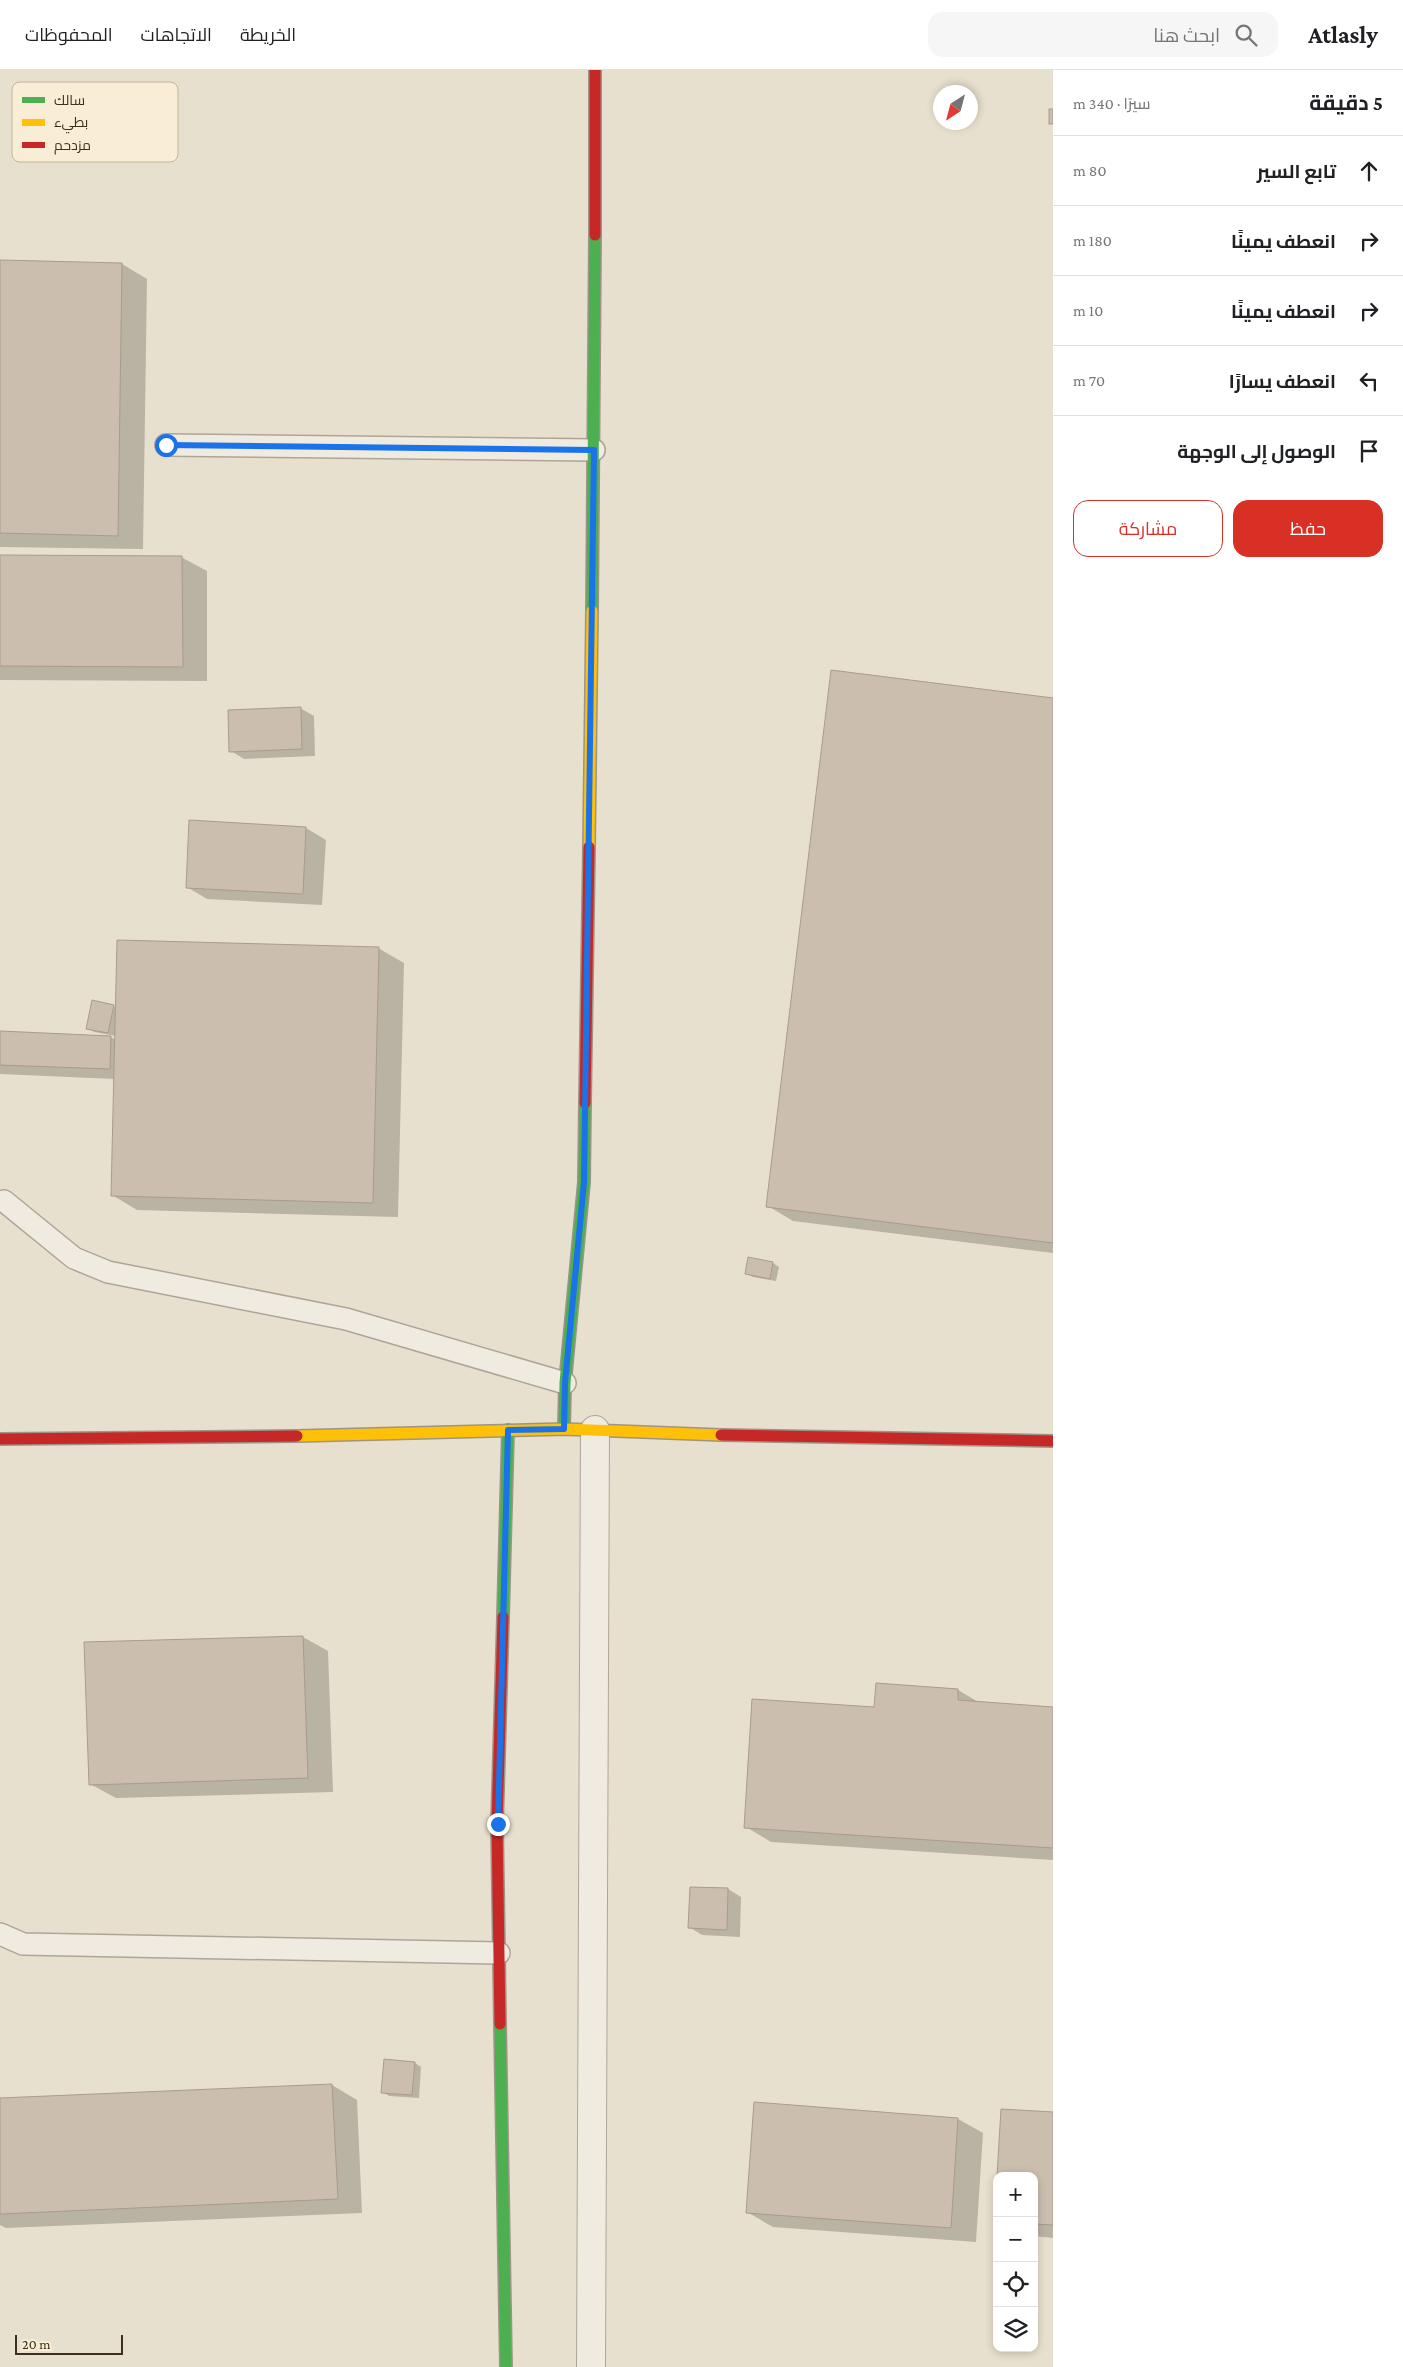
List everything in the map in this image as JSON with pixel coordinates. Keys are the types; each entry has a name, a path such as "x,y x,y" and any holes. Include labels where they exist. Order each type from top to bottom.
{"street":[{"path":"564,1429 565,1383 584,1182 594,450 594,70"},
{"path":"0,1440 260,1437 564,1429 1053,1441"},
{"path":"506,2367 498,1824 508,1430"},
{"path":"591,2367 595,1430"}],"lane":[{"path":"166,445 594,450"},
{"path":"4,1201 74,1258 108,1272 346,1319 565,1383"},
{"path":"0,1934 23,1944 499,1953"}],"building":[{"path":"1049,109 1053,109 1053,124 1049,124"},
{"path":"0,260 122,263 118,536 0,533"},
{"path":"0,555 182,556 183,667 0,666"},
{"path":"831,670 1053,698 1053,1243 766,1207"},
{"path":"301,707 302,749 229,752 228,710"},
{"path":"189,820 306,827 303,894 186,888"},
{"path":"117,940 379,947 373,1203 111,1196"},
{"path":"92,1000 114,1005 108,1033 86,1029"},
{"path":"0,1031 111,1036 110,1069 0,1065"},
{"path":"748,1257 773,1262 770,1279 745,1274"},
{"path":"303,1636 308,1778 89,1785 84,1642"},
{"path":"876,1683 958,1689 958,1700 1053,1707 1053,1848 744,1828 752,1699 874,1707"},
{"path":"690,1887 728,1888 727,1930 688,1928"},
{"path":"384,2059 415,2062 412,2095 381,2093"},
{"path":"332,2084 338,2199 0,2214 0,2098"},
{"path":"754,2102 958,2118 951,2228 746,2213"},
{"path":"1001,2109 1053,2112 1053,2225 1038,2224 1038,2172 997,2172"}],"traffic: fast":[{"path":"592,611 595,235"},
{"path":"564,1429 565,1383 584,1182 585,1103"},
{"path":"503,1617 508,1430"},
{"path":"500,2024 506,2367"}],"traffic: slow":[{"path":"589,847 592,611"},
{"path":"297,1436 564,1429 721,1435"}],"traffic: jam":[{"path":"595,70 595,235"},
{"path":"585,1103 589,847"},
{"path":"721,1435 1053,1441"},
{"path":"0,1439 297,1436"},
{"path":"500,2024 497,1824 503,1617"}],"route":[{"path":"166,445 594,450 584,1182 565,1383 564,1429 508,1430 498,1824"}]}
